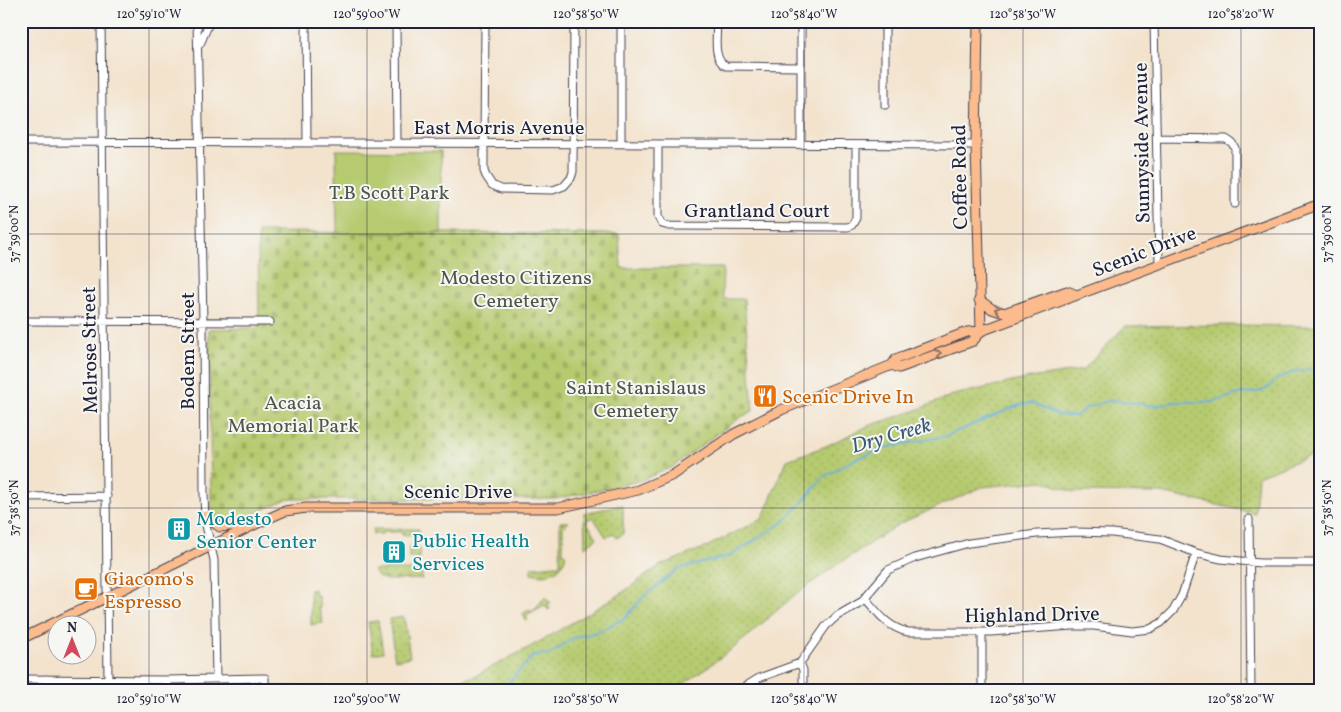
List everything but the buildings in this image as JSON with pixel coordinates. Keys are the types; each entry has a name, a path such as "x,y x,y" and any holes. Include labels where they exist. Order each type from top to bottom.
{"main road":[{"name":"Coffee Road","path":"978,21 976,145 981,331"},
{"name":"Scenic Drive","path":"21,639 286,511 300,508 558,508 638,490 673,475 734,434 781,410 892,365 899,368 973,341 981,331 1320,204"},
{"path":"979,300 992,309 1004,313 1067,291 1076,295"},
{"path":"205,516 218,526 224,527 258,523"}],"street":[{"name":"Melrose Street","path":"102,21 108,679"},
{"name":"Bodem Street","path":"197,21 205,516 214,560 216,679"},
{"path":"198,49 210,21"},
{"path":"306,21 307,142"},
{"path":"396,21 397,143"},
{"path":"485,21 484,171 492,185 503,190 553,190 564,186 571,178 574,143 574,21"},
{"path":"621,21 621,144"},
{"path":"717,21 717,57 723,65 801,67"},
{"path":"801,21 801,145"},
{"path":"885,21 885,105"},
{"name":"Sunnyside Avenue","path":"1154,21 1159,264"},
{"path":"1157,138 1226,139 1232,143 1235,148 1235,204"},
{"name":"East Morris Avenue","path":"21,142 976,145"},
{"name":"Grantland Court","path":"658,144 659,220 665,226 848,227 852,225 856,218 856,145"},
{"path":"21,321 270,322"},
{"path":"21,497 107,496"},
{"path":"1249,519 1252,691"},
{"path":"738,691 756,680 800,662 830,622 865,598 883,575 897,565 938,551 998,538 1063,532 1121,534 1160,538 1196,553 1249,563 1320,563"},
{"name":"Highland Drive","path":"865,598 887,623 903,631 928,633 982,632 1067,626 1094,626 1132,631 1150,629 1161,624 1173,611 1182,596 1196,553"},
{"path":"982,632 982,691"},
{"path":"800,662 803,671 803,691"},
{"path":"21,679 168,680 265,678 265,691"},
{"path":"47,679 47,691"},
{"path":"168,680 168,691"}],"green space":[{"name":"T.B Scott Park","path":"336,150 441,151 441,233 337,233"},
{"path":"258,232 619,234 621,268 723,268 722,294 724,299 744,299 753,411 741,417 672,467 642,480 618,486 555,499 287,499 233,523 221,523 214,516 211,507 209,329 259,328"},
{"path":"1125,326 1320,326 1320,452 1258,476 1255,513 1161,493 1073,492 1043,481 982,487 899,524 831,569 796,594 735,647 674,691 391,691 473,677 539,642 619,595 659,566 706,547 762,519 787,460 826,446 868,426 914,411 953,395 1030,378 1083,370"},
{"path":"623,505 623,534 617,538 613,533 606,537 593,517 586,521 597,538 585,547 584,513"},
{"path":"560,522 569,522 563,527 563,552 566,555 563,564 556,571 546,575 531,573 531,567 560,565"},
{"path":"373,529 419,529 419,535 402,535 402,532 373,534"},
{"path":"409,547 419,547 420,558 409,558"},
{"path":"373,570 422,570 422,579 385,580 385,578 379,578"},
{"path":"314,589 315,595 318,595 323,623 311,625 310,590"},
{"path":"545,597 551,603 547,604 550,609 548,610 545,605 532,612"},
{"path":"528,609 532,612 526,615 528,620 526,621 523,614"},
{"path":"404,617 410,657 395,660 389,619"},
{"path":"378,621 383,652 373,654 368,622"},
{"path":"265,686 369,687 365,691 265,691"}],"waterway":[{"name":"Dry Creek","path":"467,691 506,685 533,656 551,654 573,638 597,632 625,618 644,596 678,569 730,556 783,522 823,477 853,460 888,447 946,436 1019,405 1031,403 1058,415 1076,416 1086,408 1112,400 1155,406 1173,402 1212,402 1269,388 1274,381 1297,371 1320,369"}],"place":[{"name":"Scenic Drive In","path":"765,396"},
{"name":"Modesto Senior Center","path":"179,529"},
{"name":"Public Health Services","path":"394,552"},
{"name":"Giacomo's Espresso","path":"86,589"}],"park label":[{"name":"Modesto Citizens Cemetery","path":"516,288"},
{"name":"Saint Stanislaus Cemetery","path":"636,398"},
{"name":"Acacia Memorial Park","path":"293,414"}]}
